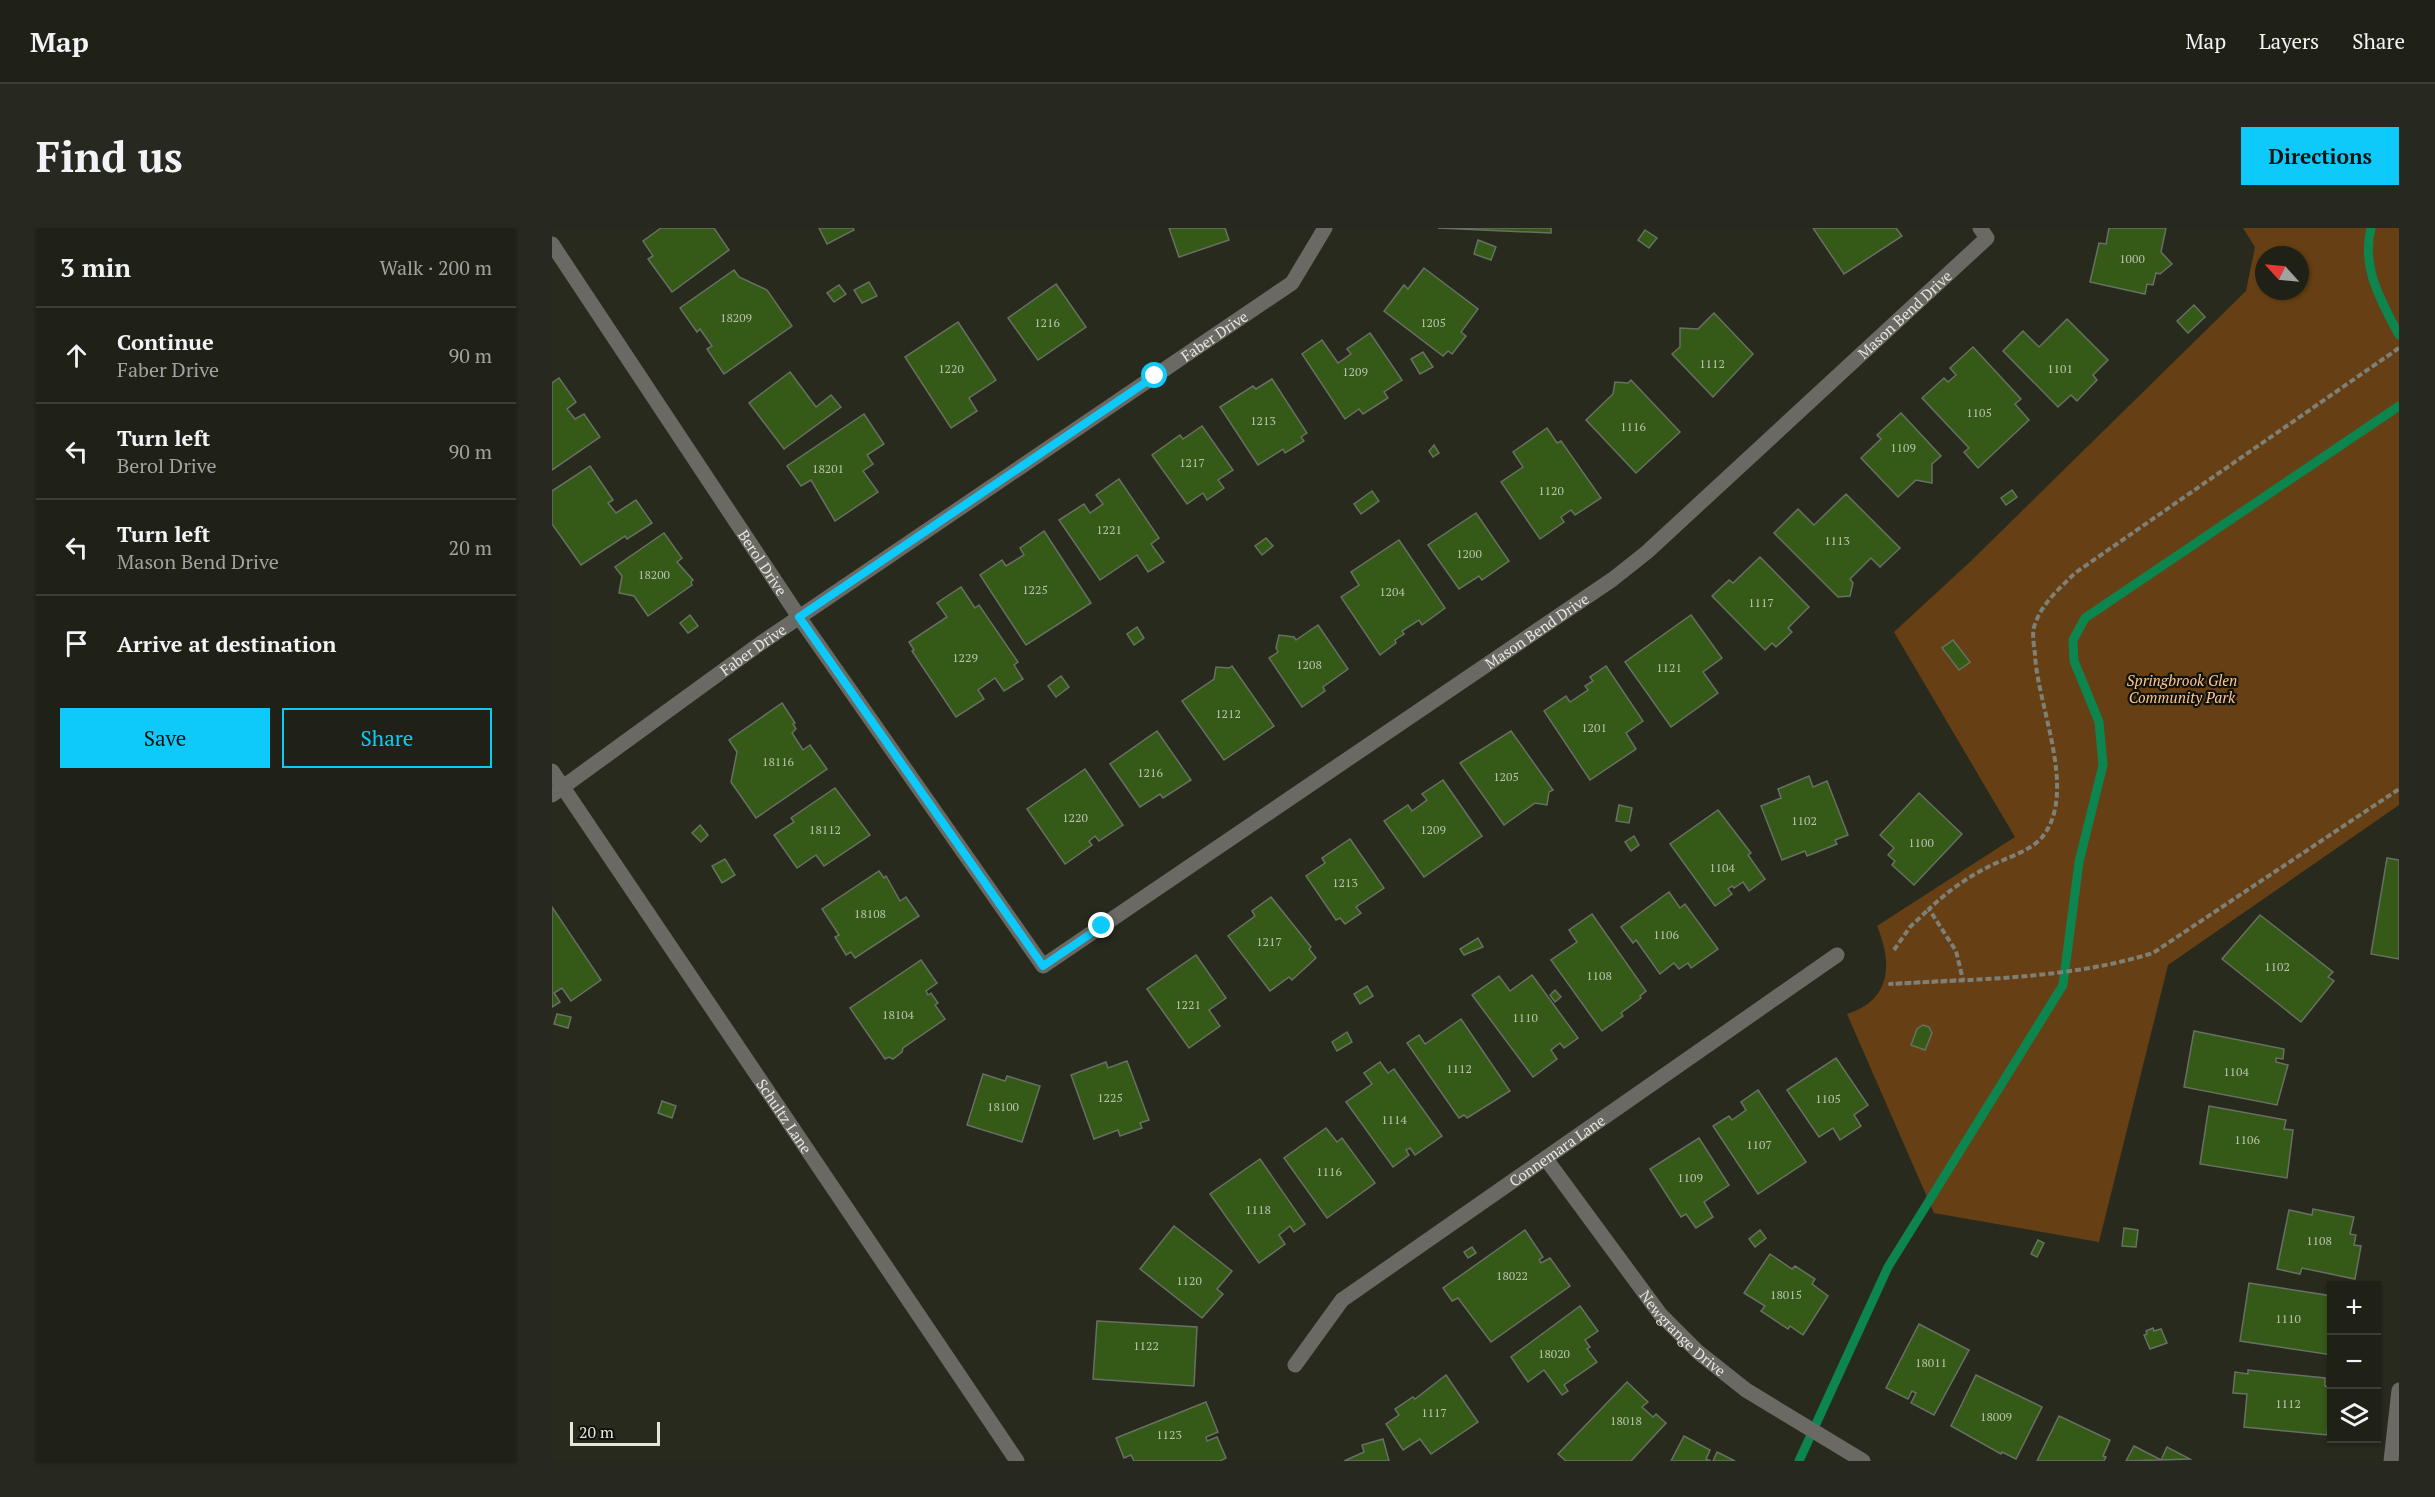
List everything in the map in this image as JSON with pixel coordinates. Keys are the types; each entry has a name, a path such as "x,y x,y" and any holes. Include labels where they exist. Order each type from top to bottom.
{"street":[{"name":"Faber Drive","path":"557,791 799,617 1292,283 1325,228"},
{"name":"Mason Bend Drive","path":"1043,966 1613,579 1647,552 1984,233"},
{"name":"Berol Drive","path":"552,244 799,617 1043,966"},
{"name":"Schultz Lane","path":"552,771 557,791 1017,1461"},
{"name":"Connemara Lane","path":"1295,1365 1342,1300 1837,955"},
{"name":"Newgrange Drive","path":"1546,1159 1660,1314 1698,1353 1759,1397 1858,1458"},
{"path":"2391,1461 2399,1390"}],"path":[{"path":"1894,950 1910,927 1947,892 1986,868 2026,849 2043,836 2054,813 2058,770 2036,677 2033,628 2048,598 2075,573 2303,416 2382,357 2399,348"},
{"path":"1929,909 1956,951 1963,980 1890,984 2016,977 2040,975 2116,964 2153,953 2399,789"}],"green space":[{"name":"Springbrook Glen Community Park","path":"2243,228 2399,228 2399,805 2168,965 2099,1242 1934,1213 1847,1014 1862,1008 1872,1000 1880,990 1884,979 1885,954 1877,926 2015,837 1894,632 1971,561 2246,291 2255,247"}],"building":[{"path":"661,228 714,228 729,250 672,292 648,259 653,256 643,241"},
{"path":"819,228 853,228 854,230 827,244"},
{"path":"1169,228 1225,228 1229,240 1179,257"},
{"path":"1438,228 1551,228 1551,233"},
{"path":"1813,228 1896,228 1902,236 1844,274"},
{"path":"2109,228 2166,228 2161,252 2172,264 2160,274 2156,273 2153,285 2147,284 2145,294 2090,282 2099,243 2106,244"},
{"path":"1645,230 1657,238 1649,248 1638,240"},
{"path":"1478,240 1496,247 1491,260 1474,254"},
{"path":"1424,268 1478,309 1461,332 1466,336 1452,354 1448,351 1443,356 1384,311 1404,285 1408,289"},
{"path":"734,270 739,277 767,290 792,326 724,374 707,349 712,346 700,329 697,332 680,308"},
{"path":"869,282 877,296 862,303 854,290"},
{"path":"1056,284 1086,327 1038,360 1008,318"},
{"path":"839,285 846,294 834,302 827,293"},
{"path":"2194,305 2205,317 2188,333 2177,321"},
{"path":"1714,313 1753,354 1713,397 1672,354 1680,347 1680,328 1698,329"},
{"path":"2067,319 2108,360 2093,375 2097,380 2077,401 2071,395 2058,407 2003,351 2023,331 2039,347"},
{"path":"958,322 996,380 969,398 977,411 951,428 905,357"},
{"path":"1370,333 1402,380 1384,392 1388,398 1363,414 1359,409 1345,419 1302,354 1322,340 1338,363 1351,354 1347,349"},
{"path":"1973,347 2021,399 2015,404 2029,420 1978,468 1964,452 1969,448 1922,398 1944,378 1948,382 1956,375 1950,368"},
{"path":"1423,352 1433,367 1420,374 1411,359"},
{"path":"790,372 816,407 831,395 841,407 784,449 749,403"},
{"path":"559,378 576,402 567,409 575,419 584,414 600,437 552,470 552,383"},
{"path":"1272,379 1307,433 1301,437 1304,441 1285,453 1283,449 1258,465 1220,407 1253,386 1256,389"},
{"path":"1631,380 1680,432 1636,473 1586,420 1613,394 1615,382 1628,383"},
{"path":"1901,413 1941,456 1932,464 1932,483 1916,480 1898,497 1861,458 1881,439 1877,435"},
{"path":"864,414 884,444 867,455 873,464 863,471 878,492 835,521 811,480 801,486 787,466"},
{"path":"1202,426 1233,470 1218,480 1224,488 1207,500 1203,493 1187,504 1152,455 1180,435 1183,439"},
{"path":"1547,428 1557,443 1561,441 1601,498 1575,515 1571,510 1561,517 1564,522 1540,539 1501,482 1523,467 1513,452"},
{"path":"1434,445 1439,453 1433,457 1429,451"},
{"path":"590,466 613,500 608,503 616,513 636,500 652,523 627,539 625,536 581,565 552,524 552,491"},
{"path":"1119,479 1159,538 1151,544 1164,562 1148,572 1137,555 1100,580 1059,520 1084,504 1090,513 1103,504 1096,495"},
{"path":"2012,490 2017,497 2006,505 2001,498"},
{"path":"1372,491 1379,501 1361,514 1354,504"},
{"path":"1846,494 1900,548 1880,567 1871,558 1850,579 1853,583 1850,596 1838,597 1774,533 1798,509 1814,525"},
{"path":"1476,513 1509,561 1482,580 1479,576 1459,589 1428,545"},
{"path":"1044,531 1091,603 1026,645 980,575 1002,560 1006,566 1024,555 1020,548"},
{"path":"664,533 682,558 677,562 693,580 692,585 648,616 634,596 619,593 622,576 615,567"},
{"path":"1266,538 1273,546 1262,555 1255,546"},
{"path":"1399,540 1445,608 1422,625 1419,620 1402,631 1404,634 1395,640 1396,643 1380,655 1341,597 1359,585 1351,572"},
{"path":"1760,557 1809,607 1788,628 1792,632 1776,647 1772,643 1765,650 1712,596 1729,580 1733,583"},
{"path":"961,587 975,608 979,605 1018,662 1014,665 1023,679 1004,691 995,678 978,690 984,699 956,717 912,651 914,650 909,642 947,617 937,603"},
{"path":"690,615 698,626 688,633 680,623"},
{"path":"1691,615 1722,658 1703,672 1718,693 1671,727 1625,662"},
{"path":"1318,625 1348,669 1323,687 1325,691 1302,707 1269,658 1278,652 1276,648 1279,635 1294,637 1296,640"},
{"path":"1137,627 1144,638 1134,645 1127,634"},
{"path":"1953,640 1970,662 1959,670 1942,648"},
{"path":"1232,666 1274,726 1224,760 1182,701 1214,679 1216,667 1229,668"},
{"path":"1606,666 1643,721 1626,733 1636,749 1590,780 1544,711 1566,696 1570,702 1588,690 1585,686 1593,681 1590,677"},
{"path":"1061,676 1069,687 1056,697 1048,686"},
{"path":"782,703 795,723 793,724 796,729 792,733 803,750 810,745 827,769 756,818 731,782 737,752 729,740"},
{"path":"1157,731 1191,780 1163,798 1160,794 1140,807 1110,764"},
{"path":"1511,731 1553,790 1549,792 1547,805 1535,803 1504,825 1460,763"},
{"path":"1085,769 1123,825 1099,841 1095,836 1089,841 1092,845 1065,864 1027,809"},
{"path":"1809,776 1813,787 1827,781 1848,835 1835,840 1837,844 1807,856 1805,851 1782,860 1761,806 1781,798 1778,789"},
{"path":"1443,780 1482,836 1424,877 1384,821 1408,805 1412,811 1427,800 1422,794"},
{"path":"835,788 870,835 824,866 816,855 797,868 774,835 794,822 791,818"},
{"path":"1919,793 1962,834 1914,885 1892,865 1895,861 1888,855 1894,848 1880,835"},
{"path":"1619,805 1632,808 1629,823 1616,821"},
{"path":"1718,810 1751,853 1748,855 1765,879 1749,891 1743,882 1734,888 1732,886 1728,889 1732,894 1715,906 1670,844"},
{"path":"700,825 708,835 701,842 692,833"},
{"path":"1634,836 1639,845 1631,851 1625,842"},
{"path":"1350,839 1384,888 1356,907 1361,913 1345,924 1340,918 1336,920 1306,876 1325,863 1322,858"},
{"path":"2387,858 2399,860 2399,959 2371,954"},
{"path":"725,859 735,875 722,883 712,866"},
{"path":"879,871 884,878 886,876 900,901 906,897 919,916 855,958 851,952 846,955 835,937 839,935 822,909"},
{"path":"1669,892 1680,908 1685,904 1718,949 1691,968 1688,963 1679,969 1674,963 1660,974 1636,940 1633,943 1621,927"},
{"path":"1271,897 1311,947 1309,949 1316,958 1292,980 1289,977 1270,991 1228,936 1255,916 1252,911"},
{"path":"552,907 601,980 571,1001 562,988 554,993 560,1002 552,1007"},
{"path":"1592,914 1646,991 1640,996 1641,998 1621,1013 1623,1016 1602,1031 1551,960 1577,942 1569,930"},
{"path":"2260,915 2333,972 2328,977 2334,981 2301,1022 2222,959"},
{"path":"1478,938 1483,947 1464,955 1460,949"},
{"path":"1196,955 1226,998 1209,1010 1220,1026 1189,1048 1147,989"},
{"path":"921,960 937,983 926,991 928,995 931,993 938,1003 935,1005 945,1019 903,1048 902,1052 893,1059 889,1057 885,1059 850,1008"},
{"path":"1532,975 1578,1038 1564,1048 1560,1043 1551,1050 1557,1059 1533,1077 1472,995 1499,976 1510,991"},
{"path":"1367,986 1373,996 1360,1004 1354,994"},
{"path":"1555,990 1561,997 1555,1002 1550,995"},
{"path":"557,1014 571,1017 568,1028 554,1024"},
{"path":"1461,1019 1510,1091 1467,1118 1464,1115 1459,1118 1407,1043 1419,1035 1425,1044"},
{"path":"1923,1025 1929,1027 1932,1033 1925,1050 1911,1045 1917,1029"},
{"path":"2194,1031 2284,1049 2283,1059 2276,1058 2276,1062 2288,1065 2277,1105 2184,1087"},
{"path":"1347,1032 1352,1042 1337,1051 1332,1042"},
{"path":"1836,1058 1868,1105 1854,1115 1861,1126 1840,1140 1833,1128 1819,1137 1787,1090"},
{"path":"1127,1061 1149,1120 1140,1123 1142,1128 1120,1136 1118,1130 1094,1139 1071,1075 1106,1062 1108,1068"},
{"path":"1380,1062 1388,1073 1394,1069 1442,1136 1415,1155 1410,1148 1406,1150 1409,1155 1393,1167 1346,1102 1372,1084 1364,1073"},
{"path":"983,1074 1005,1081 1007,1076 1040,1086 1022,1142 967,1125"},
{"path":"1758,1090 1806,1162 1758,1194 1713,1126 1729,1116 1732,1120 1746,1110 1741,1102"},
{"path":"662,1101 676,1106 672,1118 658,1113"},
{"path":"2209,1106 2286,1120 2284,1129 2293,1130 2287,1178 2200,1164"},
{"path":"1326,1128 1337,1142 1342,1138 1375,1183 1327,1218 1284,1158"},
{"path":"1699,1138 1729,1185 1704,1202 1713,1217 1696,1228 1686,1214 1681,1217 1650,1169"},
{"path":"1260,1159 1305,1224 1294,1232 1290,1226 1279,1235 1285,1244 1259,1263 1210,1194"},
{"path":"2313,1209 2354,1217 2350,1234 2356,1235 2354,1245 2361,1246 2355,1279 2302,1268 2300,1274 2277,1269 2289,1210 2312,1215"},
{"path":"1174,1226 1232,1271 1217,1289 1223,1294 1202,1318 1140,1269"},
{"path":"2124,1228 2138,1230 2136,1247 2122,1246"},
{"path":"1525,1230 1543,1257 1539,1260 1541,1263 1550,1258 1570,1286 1491,1342 1458,1298 1452,1301 1443,1288"},
{"path":"1760,1230 1766,1238 1755,1247 1749,1239"},
{"path":"2038,1240 2044,1243 2037,1257 2031,1254"},
{"path":"1472,1247 1476,1253 1468,1258 1464,1252"},
{"path":"1770,1254 1792,1269 1795,1266 1815,1279 1812,1284 1828,1296 1803,1335 1790,1326 1788,1329 1761,1311 1765,1306 1744,1293"},
{"path":"2249,1283 2327,1295 2327,1354 2240,1341"},
{"path":"1580,1306 1598,1331 1585,1340 1590,1347 1587,1349 1597,1362 1564,1385 1568,1391 1562,1395 1544,1370 1528,1382 1511,1357"},
{"path":"1097,1321 1197,1327 1194,1386 1093,1379"},
{"path":"1919,1324 1969,1350 1934,1415 1911,1403 1916,1393 1912,1391 1908,1399 1886,1388"},
{"path":"2153,1328 2154,1331 2161,1329 2167,1343 2150,1349 2144,1335 2147,1334 2146,1331"},
{"path":"2248,1370 2325,1378 2327,1435 2244,1427 2247,1394 2233,1393 2235,1372 2248,1374"},
{"path":"1446,1375 1478,1422 1431,1454 1420,1439 1403,1450 1386,1424 1399,1415 1395,1409 1413,1397 1415,1399"},
{"path":"1976,1375 2042,1407 2016,1459 2002,1452 2001,1454 1951,1426"},
{"path":"1627,1382 1648,1402 1642,1407 1653,1417 1656,1414 1666,1423 1631,1461 1566,1461 1558,1454"},
{"path":"1206,1402 1218,1432 1206,1437 1207,1441 1217,1437 1226,1458 1220,1461 1134,1461 1131,1455 1124,1458 1116,1438"},
{"path":"2059,1416 2110,1440 2103,1456 2106,1457 2104,1461 2037,1461"},
{"path":"1684,1436 1710,1450 1706,1459 1711,1461 1671,1461"},
{"path":"1383,1439 1389,1461 1344,1461 1364,1452 1362,1445"},
{"path":"2134,1446 2161,1460 2126,1461"},
{"path":"2167,1447 2190,1459 2161,1460"},
{"path":"1717,1452 1735,1461 1713,1461"}],"waterway":[{"path":"2371,228 2369,242 2371,270 2380,296 2399,335"},
{"path":"1799,1461 1888,1267 2063,985 2079,862 2103,765 2099,722 2074,661 2073,640 2085,618 2399,406"}],"route":[{"path":"1102,926 1043,966 799,617 1155,376"}]}
